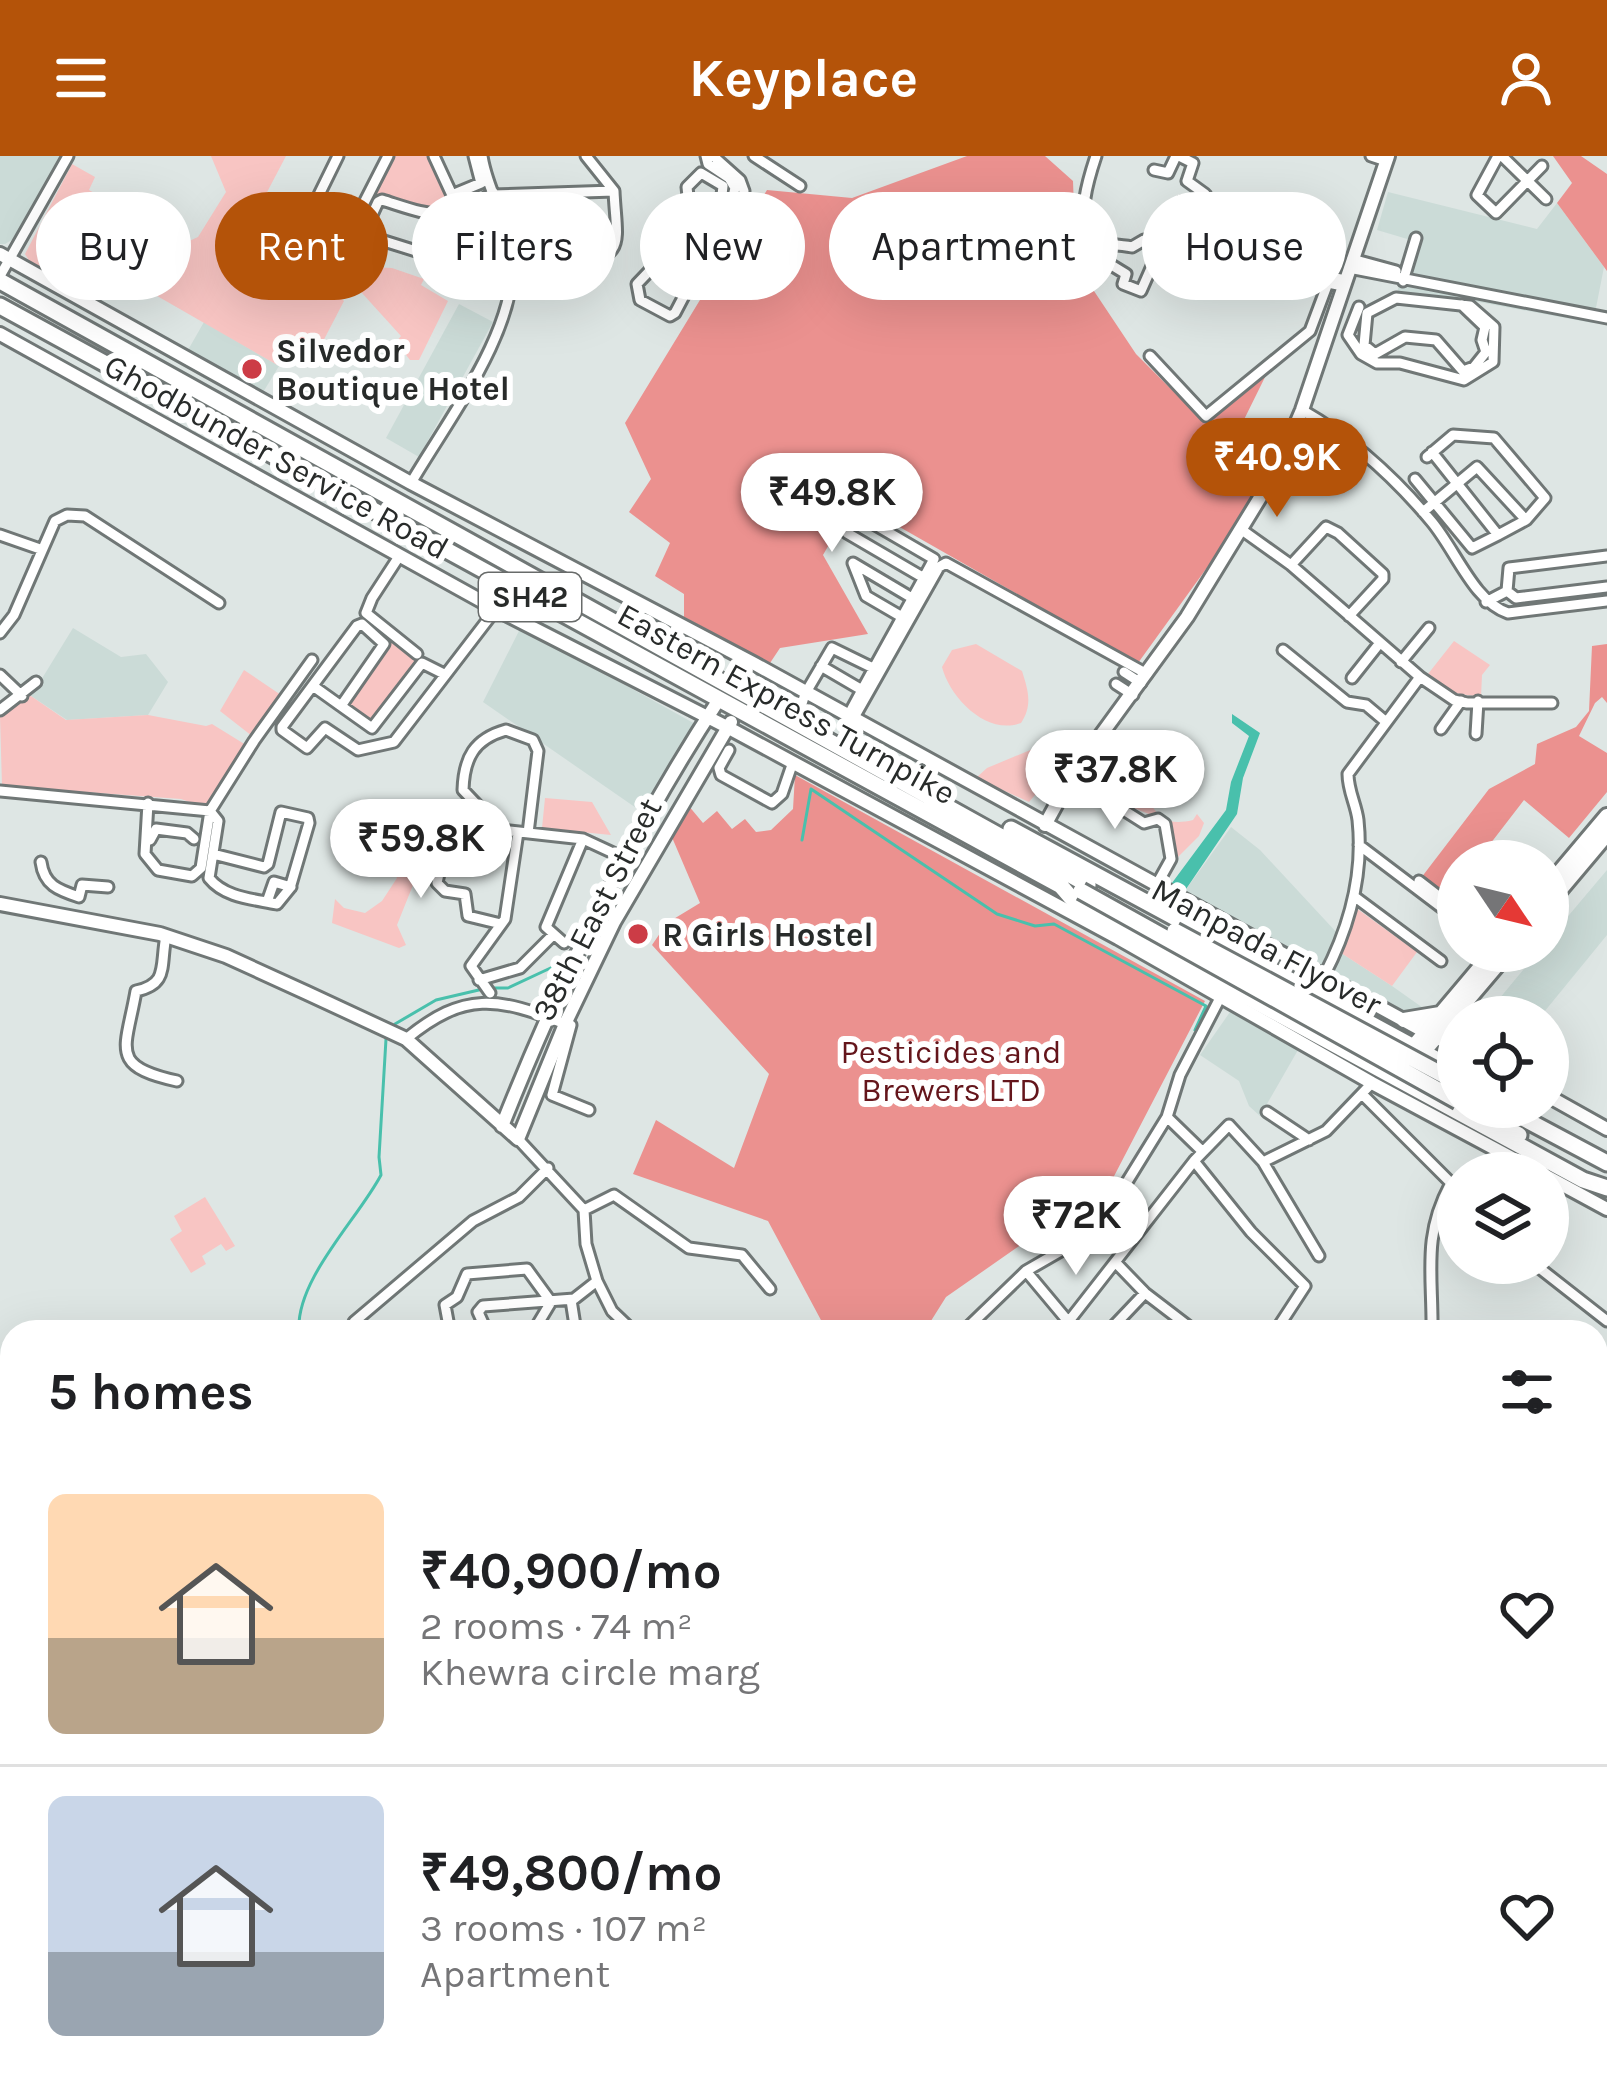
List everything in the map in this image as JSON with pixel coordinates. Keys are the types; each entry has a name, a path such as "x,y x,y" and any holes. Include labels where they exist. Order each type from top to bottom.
{"main road":[{"name":"Eastern Express Turnpike","path":"0,278 985,825 1003,824 1065,848 1318,997 1437,1060"},
{"name":"Eastern Express Turnpike","path":"0,307 1061,886 1120,934 1300,1029 1380,1085 1583,1180 1607,1186"},
{"path":"1569,861 1607,816"},
{"name":"Manpada Flyover","path":"985,825 1085,888 1437,1089"},
{"path":"1569,879 1607,834"},
{"name":"Manpada Flyover","path":"1061,886 1085,888 1437,1072"},
{"path":"1469,996 1490,972"},
{"path":"1300,1029 1318,997"},
{"path":"1404,1020 1437,1015"},
{"path":"1380,1085 1437,1029"},
{"path":"1519,1128 1599,1162"},
{"path":"1539,1128 1599,1162"},
{"path":"1552,1128 1599,1162 1607,1186"}],"street":[{"path":"0,278 5,257 68,156"},
{"path":"320,192 338,156"},
{"path":"370,192 388,156"},
{"path":"434,156 452,195 481,183 481,156"},
{"path":"481,156 493,195 614,191"},
{"path":"481,156 489,192"},
{"path":"586,156 614,191"},
{"path":"754,156 800,186"},
{"path":"1087,192 1096,156"},
{"path":"1154,170 1168,173 1178,156 1194,160 1187,181 1203,192"},
{"path":"1346,266 1387,159 1371,156"},
{"path":"1542,166 1528,181 1496,213 1480,200 1478,191 1500,156 1528,181 1546,199"},
{"path":"709,161 729,178 734,192"},
{"path":"701,173 723,186 718,231 675,313 670,316 640,300 637,284 658,262 654,240 660,228 679,220 689,206 687,187 701,173"},
{"path":"382,200 434,216 455,214 439,253 432,256 368,236 367,226 382,200"},
{"path":"1399,278 1416,238"},
{"name":"Ghodbunder Service Road","path":"5,257 411,483 1046,825 1065,848 1156,886 1324,972 1437,1037"},
{"path":"1118,269 1126,274 1123,284 1138,292 1142,284"},
{"path":"1346,276 1399,278 1607,318"},
{"path":"1426,303 1429,286"},
{"path":"1358,307 1352,335 1360,354 1377,364 1400,363 1464,380 1493,362 1496,337 1490,320 1470,306 1462,305 1426,303 1396,298 1366,313 1364,345 1380,354 1398,339 1428,338 1444,346 1463,371 1474,367 1486,352 1484,327 1462,305"},
{"path":"411,483 498,333 511,300"},
{"path":"1150,356 1206,416 1310,331 1328,300"},
{"path":"1046,825 1074,772 1140,684 1279,466 1301,414 1336,300"},
{"name":"Ghodbunder Service Road","path":"0,334 496,609 1120,934 1221,996 1502,1152"},
{"path":"1328,334 1352,335"},
{"path":"1301,414 1338,446 1312,487"},
{"path":"1301,414 1385,472 1423,512 1486,602 1508,614 1607,601"},
{"path":"1415,479 1472,548 1498,535 1526,520 1545,498 1494,438 1460,433 1430,454 1498,535"},
{"path":"1279,466 1296,476"},
{"path":"1423,512 1477,467 1526,520"},
{"path":"849,720 934,559 857,512 847,533 866,596 902,617"},
{"path":"0,633 14,615 55,521 67,515 85,516 219,602"},
{"path":"1292,565 1326,527 1338,533 1384,579 1349,616"},
{"path":"1242,530 1292,565 1401,662 1461,701 1552,703"},
{"path":"847,533 924,578"},
{"path":"0,536 40,549"},
{"path":"400,555 366,613 417,654"},
{"path":"1507,591 1509,568 1607,556"},
{"path":"849,720 938,567 946,562 1140,684"},
{"path":"853,563 912,598"},
{"path":"1507,591 1516,598 1607,587"},
{"path":"1486,602 1507,591"},
{"path":"340,706 384,644 365,627 357,626 282,730 307,748 325,728 358,750 394,742 496,609"},
{"path":"1401,662 1429,628"},
{"path":"1352,678 1379,644"},
{"path":"797,720 805,694 835,648 873,668"},
{"path":"1283,650 1347,702 1366,705 1385,721"},
{"path":"148,803 145,854 158,870 192,876 201,868 210,811 312,660"},
{"path":"372,728 422,663 444,674"},
{"path":"821,666 862,690"},
{"path":"1124,672 1140,684"},
{"path":"0,675 22,696"},
{"path":"1324,972 1355,897 1358,814 1348,774 1420,676"},
{"path":"0,710 36,682"},
{"path":"1116,685 1140,684"},
{"path":"314,686 394,742"},
{"name":"38th East Street","path":"502,1126 546,1016 623,858 718,700"},
{"path":"1441,729 1461,701"},
{"path":"1476,734 1478,701"},
{"name":"38th East Street","path":"518,1139 568,1024 668,823 737,710"},
{"path":"490,993 471,966 501,924 538,751 533,740 506,730 493,734 466,758 463,790 480,808 466,844 443,854 437,883 445,891 465,894 468,916 501,924"},
{"path":"729,750 719,768 721,775 772,802 782,794 793,762"},
{"path":"1074,772 1108,790 1114,804 1144,823 1158,819 1165,824 1172,859 1156,886"},
{"path":"0,791 210,811 218,821 209,878 213,885 266,902 282,901 291,887 308,818 281,812 264,867 213,854"},
{"path":"651,814 668,823"},
{"path":"447,824 583,839 623,858"},
{"path":"144,842 156,829 188,832 194,838"},
{"path":"564,943 546,927 583,839"},
{"path":"1359,845 1437,904"},
{"path":"41,862 43,876 56,890 79,897"},
{"path":"1419,881 1437,894"},
{"path":"266,902 271,884 291,887"},
{"path":"78,916 82,885 108,887"},
{"path":"1355,897 1437,958"},
{"path":"0,904 166,936 226,956 406,1039 518,1139 584,1210 586,1244 597,1281 621,1320"},
{"path":"478,980 520,968 554,935"},
{"path":"166,936 158,983 151,990 136,992 125,1052 145,1074 177,1081"},
{"path":"975,1320 1026,1271 1071,1245 1109,1211 1167,1117 1180,1075 1221,996"},
{"path":"406,1039 435,1014 456,1006 500,1003 568,1024 552,1095 589,1110"},
{"path":"1263,1162 1326,1131 1380,1085 1437,1164"},
{"path":"1569,1108 1607,1129"},
{"path":"1267,1112 1309,1140"},
{"path":"1167,1117 1251,1232 1305,1286 1283,1320"},
{"path":"1070,1320 1198,1156 1229,1125 1263,1162 1319,1256"},
{"path":"355,1320 473,1221 519,1197 548,1168"},
{"name":"Ghodbunder Service Road","path":"1569,1188 1607,1209"},
{"path":"584,1210 614,1195 689,1248 742,1255 770,1289"},
{"path":"1432,1320 1431,1232 1437,1209"},
{"path":"1117,1264 1180,1320"},
{"path":"448,1320 446,1305 458,1297 467,1274 527,1269 551,1302"},
{"path":"1026,1271 1068,1320"},
{"path":"482,1320 478,1312 483,1306 571,1300 597,1281"},
{"path":"1560,1284 1606,1320"},
{"path":"1119,1320 1145,1293"},
{"path":"571,1300 574,1320"},
{"path":"540,1320 551,1302"}],"shaded area":[{"path":"0,156 62,156 41,192 36,192 36,201 15,238 0,244"},
{"path":"211,156 286,156 267,192 226,192"},
{"path":"395,156 436,156 450,192 412,192 412,206 388,199 388,192 377,192"},
{"path":"72,164 95,177 89,190 93,192 57,192"},
{"path":"1388,192 1537,229 1557,203 1604,267 1593,323 1397,292 1414,241 1377,230"},
{"path":"215,210 215,300 343,300 318,351 279,366 164,300 191,300 191,240"},
{"path":"36,233 36,265 25,254"},
{"path":"388,268 412,275 412,300 448,301 419,360 410,360 396,342 401,336 368,300 388,300"},
{"path":"459,304 493,322 419,457 386,438"},
{"path":"204,322 279,366 262,394 188,350"},
{"path":"521,627 697,725 642,812 483,702"},
{"path":"73,628 121,657 146,654 168,682 148,715 67,720 28,694"},
{"path":"391,640 418,660 370,726 343,706"},
{"path":"1454,641 1490,665 1482,675 1481,697 1454,693 1428,674"},
{"path":"976,644 1022,671 1028,704 1021,723 1008,726 983,719 962,702 946,679 942,667 952,650"},
{"path":"244,670 281,695 252,736 220,711"},
{"path":"28,694 66,720 148,715 212,724 246,745 206,808 181,799 2,786 0,716"},
{"path":"1232,714 1260,733 1243,778 1237,814 1182,895 1169,887 1226,810 1249,736 1232,723"},
{"path":"1052,741 1071,753 1029,802 976,778 987,768"},
{"path":"1102,771 1129,782 1170,821 1193,820 1197,814 1204,823 1199,836 1178,857 1173,854 1164,820 1121,803 1096,780"},
{"path":"545,798 592,802 611,835 542,828"},
{"path":"1231,827 1260,850 1338,934 1322,972 1182,895"},
{"path":"397,856 423,860 397,925 406,945 399,948 332,923 335,899 344,908 365,913 382,901 397,878 391,864"},
{"path":"1607,870 1607,935 1557,996 1502,996 1522,972 1569,972 1569,915"},
{"path":"1356,908 1417,952 1392,986 1338,951"},
{"path":"1338,951 1433,1015 1405,1018 1325,975"},
{"path":"1230,1012 1298,1050 1260,1116 1249,1106 1239,1081 1200,1055"},
{"path":"205,1197 235,1246 226,1251 221,1244 202,1256 206,1264 191,1273 170,1239 182,1231 174,1216"}],"green space":[{"path":"967,156 1045,156 1073,181 1073,192 868,192"},
{"path":"1553,156 1581,156 1607,174 1607,271 1557,203 1572,183"},
{"path":"805,194 829,196 829,300 1100,300 1136,354 1202,420 1269,369 1229,450 1266,473 1232,533 1138,663 854,501 823,555 868,634 780,648 770,663 684,617 684,594 655,576 670,543 629,512 651,479 625,423 700,300 805,300"},
{"path":"1607,644 1607,703 1602,697 1595,703 1579,736 1607,753 1607,792 1569,838 1524,800 1493,840 1450,840 1489,789 1535,764 1537,744 1576,727 1589,711 1592,646"},
{"name":"Pesticides and Brewers LTD","path":"795,775 1205,1001 1111,1182 946,1297 932,1320 821,1320 768,1221 633,1174 656,1120 734,1168 769,1074 652,945 667,923 700,903 671,835 688,805 703,823 717,811 732,829 745,819 756,832 771,830 793,809"},
{"path":"1437,857 1437,890 1421,878"}],"waterway":[{"path":"802,840 811,789 997,914 1035,926 1054,924 1206,1006 1195,1030"},
{"path":"493,988 508,988 557,965"},
{"path":"395,1024 436,1000 483,989"},
{"path":"300,1320 317,1271 381,1175 386,1039"}],"place":[{"name":"Silvedor Boutique Hotel","path":"252,369"},
{"name":"R Girls Hostel","path":"638,934"}]}
